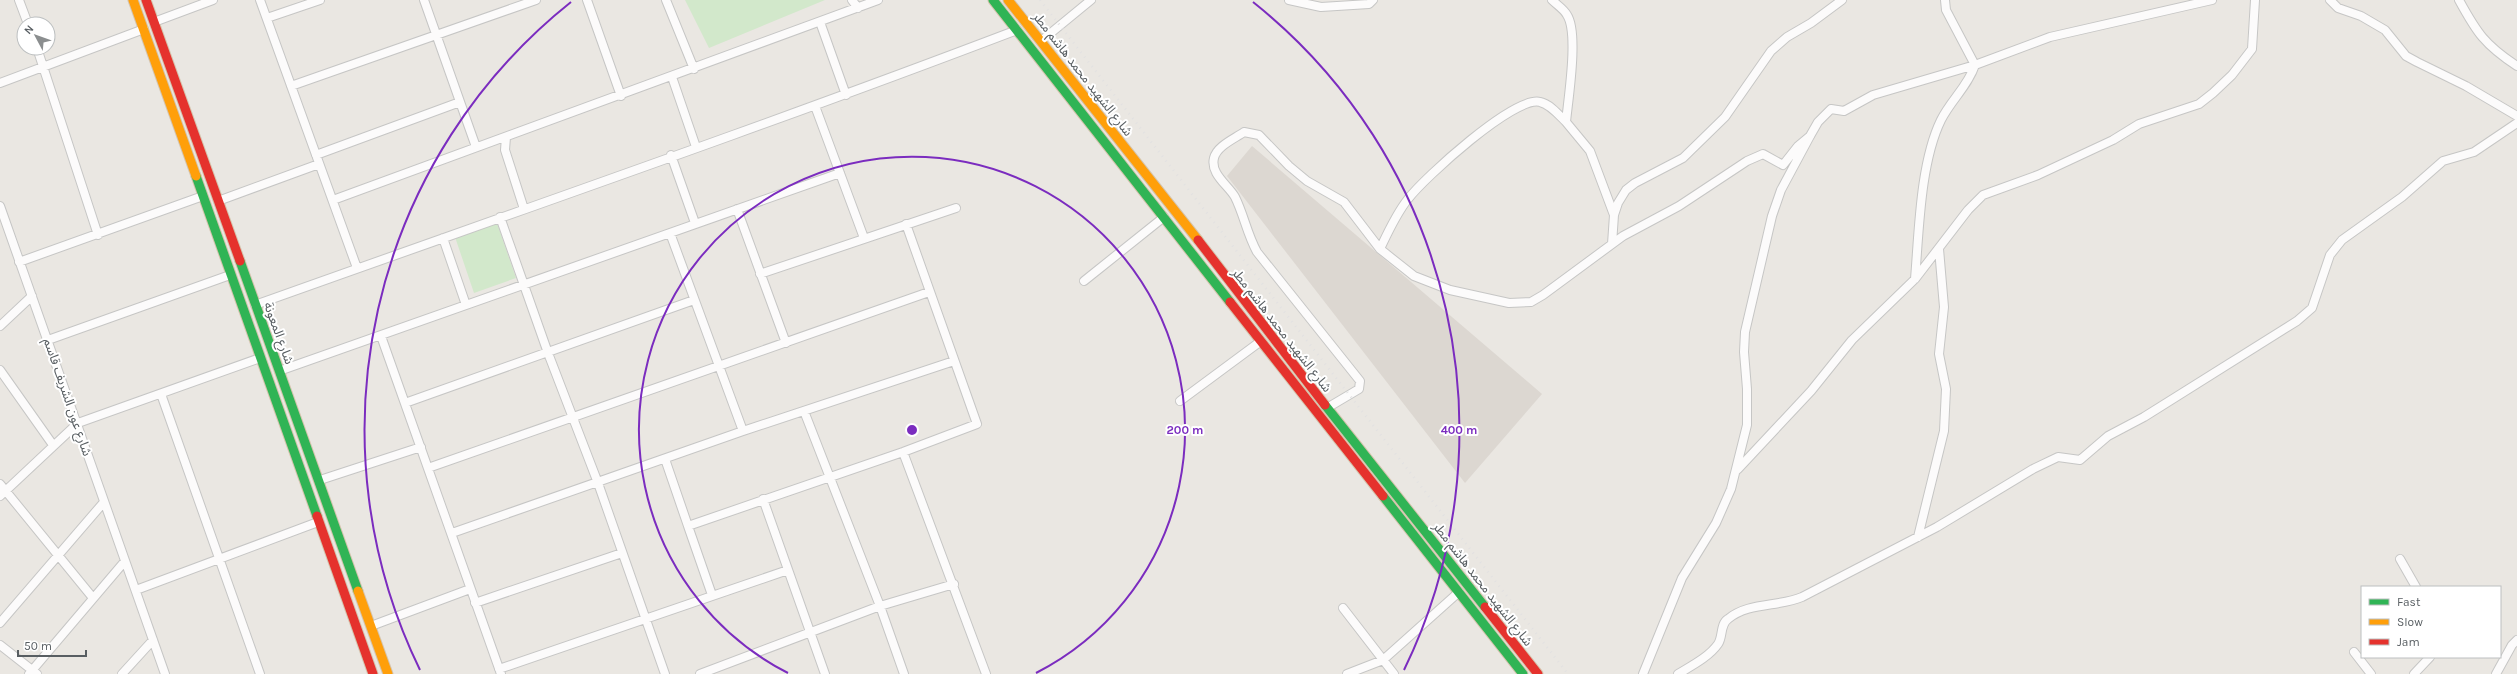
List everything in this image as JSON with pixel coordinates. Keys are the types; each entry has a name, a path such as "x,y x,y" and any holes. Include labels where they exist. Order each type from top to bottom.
{"main road":[{"name":"شارع المعونة","path":"133,0 373,674"},
{"name":"شارع المعونة","path":"146,0 279,371 320,480 388,674"},
{"name":"شارع الشهيد محمد هاشم مطر","path":"993,0 1523,674"},
{"name":"شارع الشهيد محمد هاشم مطر","path":"1008,0 1171,210 1270,332 1327,408 1538,674"}],"street":[{"path":"19,0 25,16"},
{"path":"154,22 213,0"},
{"path":"260,0 357,268"},
{"path":"267,18 320,0"},
{"path":"424,0 476,147"},
{"path":"291,86 536,0"},
{"path":"587,0 621,96"},
{"path":"666,0 694,69"},
{"path":"852,0 858,8"},
{"path":"333,200 476,147 621,96 878,0"},
{"path":"1041,41 1091,0"},
{"path":"1289,0 1321,7 1369,4 1372,0"},
{"path":"1552,0 1568,16 1571,25 1571,68 1566,122"},
{"path":"1612,244 1614,215 1626,190 1634,183 1683,158 1725,117 1771,51 1787,37 1811,23 1842,0"},
{"path":"1915,279 1919,219 1935,137 1941,120 1969,80 1975,65 1946,10 1945,0"},
{"path":"1643,674 1675,593 1689,565 1722,512 1736,471 1747,425 1747,389 1744,352 1749,314 1772,216 1781,190 1818,122 1832,109 1844,111 1873,95 1975,65 2050,37 2212,0"},
{"path":"1736,471 1803,400 1852,340 1915,279 1974,203 1983,196 2038,175 2113,140 2139,124 2193,106 2213,93 2232,75 2252,49 2255,0"},
{"path":"2330,0 2338,8 2361,16 2385,30 2406,56 2517,116"},
{"path":"2459,0 2478,34 2499,54 2517,66"},
{"path":"820,22 846,95"},
{"path":"0,83 144,30"},
{"path":"255,304 500,218 671,155 846,95 1017,30"},
{"path":"40,56 98,235"},
{"path":"672,77 696,147"},
{"path":"1380,249 1400,210 1419,186 1474,138 1511,110 1530,101 1548,105 1566,122 1590,151 1614,215"},
{"path":"316,155 460,102"},
{"path":"815,106 864,238"},
{"path":"1678,674 1717,646 1724,624 1733,615 1769,604 1790,602 1918,537 2033,469 2058,457 2080,460 2108,436 2144,417 2297,321 2312,308 2330,255 2342,240 2402,197 2443,161 2474,152 2517,123"},
{"path":"1327,408 1359,389 1360,381 1257,252 1249,238 1235,197 1215,171 1216,154 1220,148 1244,132 1259,135 1289,166 1307,181 1344,202 1380,249 1404,270 1423,280 1475,296 1520,303 1531,302 1543,295 1637,227 1679,206 1748,161 1763,154 1783,165 1798,146 1810,136"},
{"path":"506,137 505,150 524,209"},
{"path":"671,155 695,223"},
{"path":"218,201 319,164"},
{"path":"279,371 840,173"},
{"path":"19,262 98,235 203,196"},
{"name":"شارع عون الشريف قاسم","path":"0,206 78,423 124,561 166,674"},
{"path":"760,274 956,208"},
{"path":"737,209 786,343"},
{"path":"1084,281 1164,217"},
{"path":"500,218 548,352 598,483 664,674"},
{"path":"688,526 903,452 977,424 906,224"},
{"path":"670,232 743,431"},
{"path":"443,238 466,305"},
{"path":"1918,537 1944,431 1946,389 1939,354 1944,308 1939,249"},
{"path":"48,340 230,275"},
{"path":"428,468 929,292"},
{"path":"0,326 32,296"},
{"path":"405,403 694,300"},
{"path":"381,336 500,671 712,595 788,570"},
{"path":"1180,401 1261,341"},
{"path":"3,493 78,423 260,358"},
{"path":"452,533 743,431 954,361"},
{"path":"0,370 53,445"},
{"path":"161,394 260,674"},
{"path":"804,411 828,478 880,606 904,674"},
{"path":"320,480 420,447"},
{"path":"903,452 954,584 986,674"},
{"path":"665,459 712,595"},
{"path":"0,484 3,493 93,598"},
{"path":"764,499 825,674"},
{"path":"0,623 104,502"},
{"path":"136,590 318,522"},
{"path":"476,603 622,553"},
{"path":"2400,559 2415,586"},
{"path":"0,645 33,673 124,561"},
{"path":"700,674 880,606 954,584"},
{"path":"371,626 470,589"},
{"path":"1347,674 1383,660 1459,592"},
{"path":"1343,608 1394,674"},
{"path":"122,674 153,640"},
{"path":"2496,674 2512,645 2517,640"},
{"path":"2354,652 2371,674"},
{"path":"2414,674 2429,658"}],"shaded area":[{"path":"1252,146 1542,394 1465,483 1227,176"}],"green space":[{"path":"685,0 825,0 709,48"},
{"path":"497,223 516,278 474,293 455,237"}],"railway":[{"path":"1040,0 1568,674"}],"traffic: fast":[{"path":"993,0 1230,302"},
{"path":"196,176 317,516"},
{"path":"240,261 358,591"},
{"path":"1325,405 1485,607"},
{"path":"1383,496 1523,674"}],"traffic: slow":[{"path":"133,0 196,176"},
{"path":"1008,0 1198,240"},
{"path":"358,591 388,674"}],"traffic: jam":[{"path":"146,0 240,261"},
{"path":"1198,240 1325,405"},
{"path":"1230,302 1383,496"},
{"path":"317,516 373,674"},
{"path":"1485,607 1538,674"}]}
